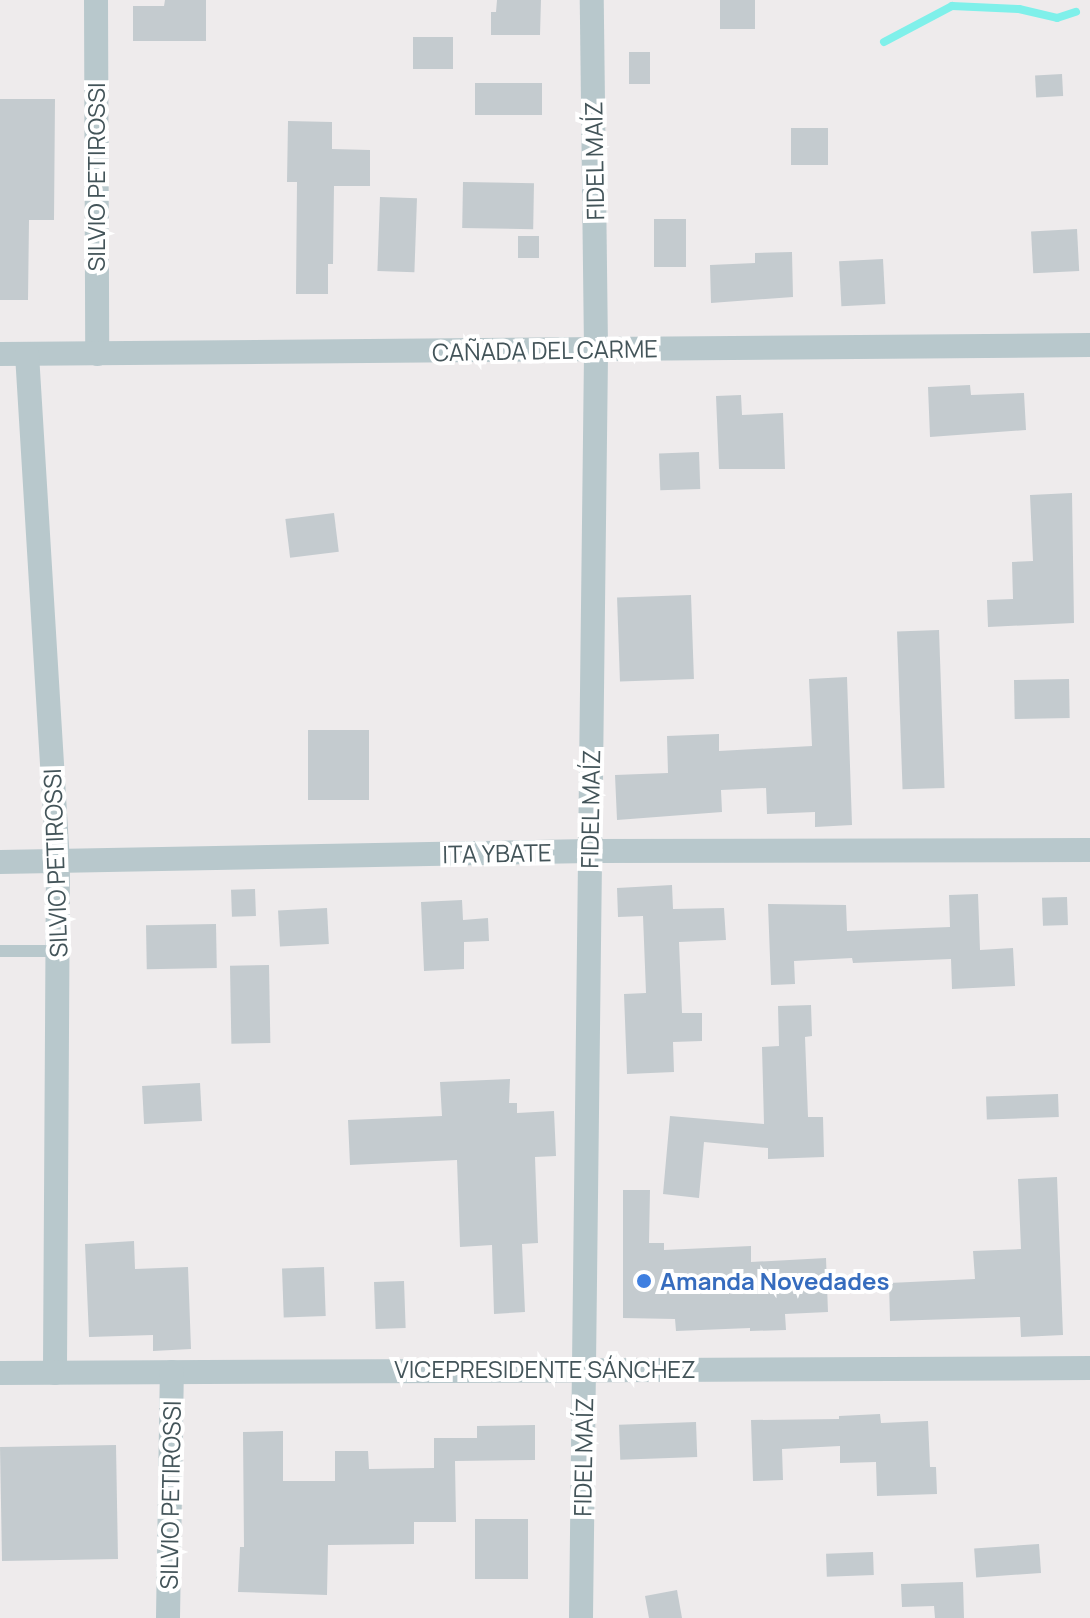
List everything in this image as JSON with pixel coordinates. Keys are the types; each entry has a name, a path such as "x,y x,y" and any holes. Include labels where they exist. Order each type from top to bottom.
{"street":[{"name":"SILVIO PETIROSSI","path":"96,0 97,354"},
{"name":"FIDEL MAÍZ","path":"581,1618 596,349 592,0"},
{"name":"CAÑADA DEL CARME","path":"0,354 1090,345"},
{"name":"SILVIO PETIROSSI","path":"27,354 58,862 55,1373"},
{"name":"ITA YBATE","path":"0,862 589,851 1090,850"},
{"name":"VICEPRESIDENTE SÁNCHEZ","path":"0,1373 1090,1368"},
{"name":"SILVIO PETIROSSI","path":"168,1618 172,1372"}],"lane":[{"path":"0,951 58,951"}],"building":[{"path":"165,0 206,0 206,41 133,41 133,6 164,6"},
{"path":"497,0 541,0 540,35 491,35 491,12 496,12"},
{"path":"720,0 755,0 755,29 720,29"},
{"path":"413,37 453,37 453,69 413,69"},
{"path":"629,52 650,52 650,84 629,84"},
{"path":"1062,74 1063,96 1036,97 1035,75"},
{"path":"475,83 542,83 542,115 475,115"},
{"path":"0,99 55,99 54,220 29,220 28,300 0,300"},
{"path":"288,121 332,122 332,149 370,150 370,186 334,186 333,264 328,264 328,294 296,294 297,182 287,182"},
{"path":"791,128 828,128 828,165 791,165"},
{"path":"463,182 534,183 533,229 462,228"},
{"path":"380,197 417,198 414,272 377,271"},
{"path":"654,219 686,219 686,267 654,267"},
{"path":"1077,229 1079,271 1033,273 1031,231"},
{"path":"518,236 539,236 539,258 518,258"},
{"path":"792,252 793,297 711,303 710,265 755,263 755,253"},
{"path":"883,259 885,304 841,306 839,261"},
{"path":"970,385 971,395 1024,393 1026,430 930,437 928,387"},
{"path":"741,395 742,415 783,413 785,469 719,469 716,396"},
{"path":"699,452 700,489 660,490 659,453"},
{"path":"1072,493 1074,623 988,627 987,600 1013,599 1012,562 1033,561 1030,495"},
{"path":"334,513 339,552 290,558 285,519"},
{"path":"691,595 694,679 620,682 617,598"},
{"path":"939,630 945,788 903,789 897,631"},
{"path":"847,677 852,825 815,827 815,812 767,814 766,788 721,790 722,812 617,820 615,775 668,773 667,736 719,734 719,751 812,746 809,679"},
{"path":"1069,679 1070,718 1015,719 1014,680"},
{"path":"308,730 369,730 369,800 308,800"},
{"path":"672,885 673,909 724,908 726,940 679,942 682,1013 702,1013 702,1041 673,1042 674,1072 627,1074 624,994 646,993 643,916 618,917 617,888"},
{"path":"255,889 256,916 232,917 231,890"},
{"path":"978,894 980,950 1013,948 1015,986 952,989 951,959 853,963 852,958 794,961 795,984 771,985 768,904 846,905 847,931 950,927 949,895"},
{"path":"1067,897 1068,925 1043,926 1042,898"},
{"path":"462,900 463,920 488,918 489,941 464,942 464,969 424,971 421,902"},
{"path":"327,908 329,944 280,947 278,911"},
{"path":"216,924 217,968 147,969 146,925"},
{"path":"269,965 270,1043 231,1044 230,966"},
{"path":"811,1005 812,1036 805,1037 808,1117 823,1117 824,1157 768,1159 768,1148 704,1142 699,1198 663,1194 670,1116 764,1124 762,1047 779,1046 778,1006"},
{"path":"510,1079 509,1103 517,1103 517,1113 554,1111 556,1156 535,1157 538,1243 522,1244 525,1312 494,1314 492,1245 460,1247 457,1160 350,1165 348,1120 442,1116 440,1082"},
{"path":"200,1083 202,1121 144,1124 142,1086"},
{"path":"1058,1094 1059,1117 987,1119 986,1097"},
{"path":"1057,1177 1063,1335 1021,1337 1020,1317 890,1321 889,1283 975,1279 973,1251 1021,1249 1018,1179"},
{"path":"623,1190 650,1190 649,1243 664,1243 664,1250 751,1246 751,1262 826,1258 828,1312 785,1314 786,1330 676,1331 675,1319 623,1318"},
{"path":"134,1241 135,1269 188,1267 191,1349 153,1351 153,1335 89,1337 85,1244"},
{"path":"324,1267 326,1316 284,1317 282,1268"},
{"path":"404,1281 406,1328 376,1329 374,1282"},
{"path":"880,1414 881,1423 928,1421 930,1467 936,1467 937,1494 877,1496 876,1462 840,1463 840,1446 782,1449 783,1480 753,1481 751,1420 839,1419 839,1416"},
{"path":"696,1422 697,1457 620,1460 619,1425"},
{"path":"535,1425 535,1460 455,1461 456,1522 414,1522 414,1544 328,1545 327,1595 238,1592 240,1547 244,1547 243,1432 283,1431 283,1481 335,1481 335,1451 368,1451 369,1469 434,1468 434,1438 477,1438 477,1426"},
{"path":"116,1445 118,1559 2,1561 0,1447"},
{"path":"475,1519 528,1519 528,1579 475,1579"},
{"path":"1039,1544 1041,1573 976,1577 974,1549"},
{"path":"873,1552 874,1575 827,1577 826,1554"},
{"path":"963,1582 964,1618 935,1618 934,1606 902,1607 901,1584"},
{"path":"677,1590 682,1618 649,1618 645,1596"}],"waterway":[{"path":"884,42 952,6 1019,9 1057,18 1076,12"}],"place":[{"name":"Amanda Novedades","path":"644,1281"}]}
